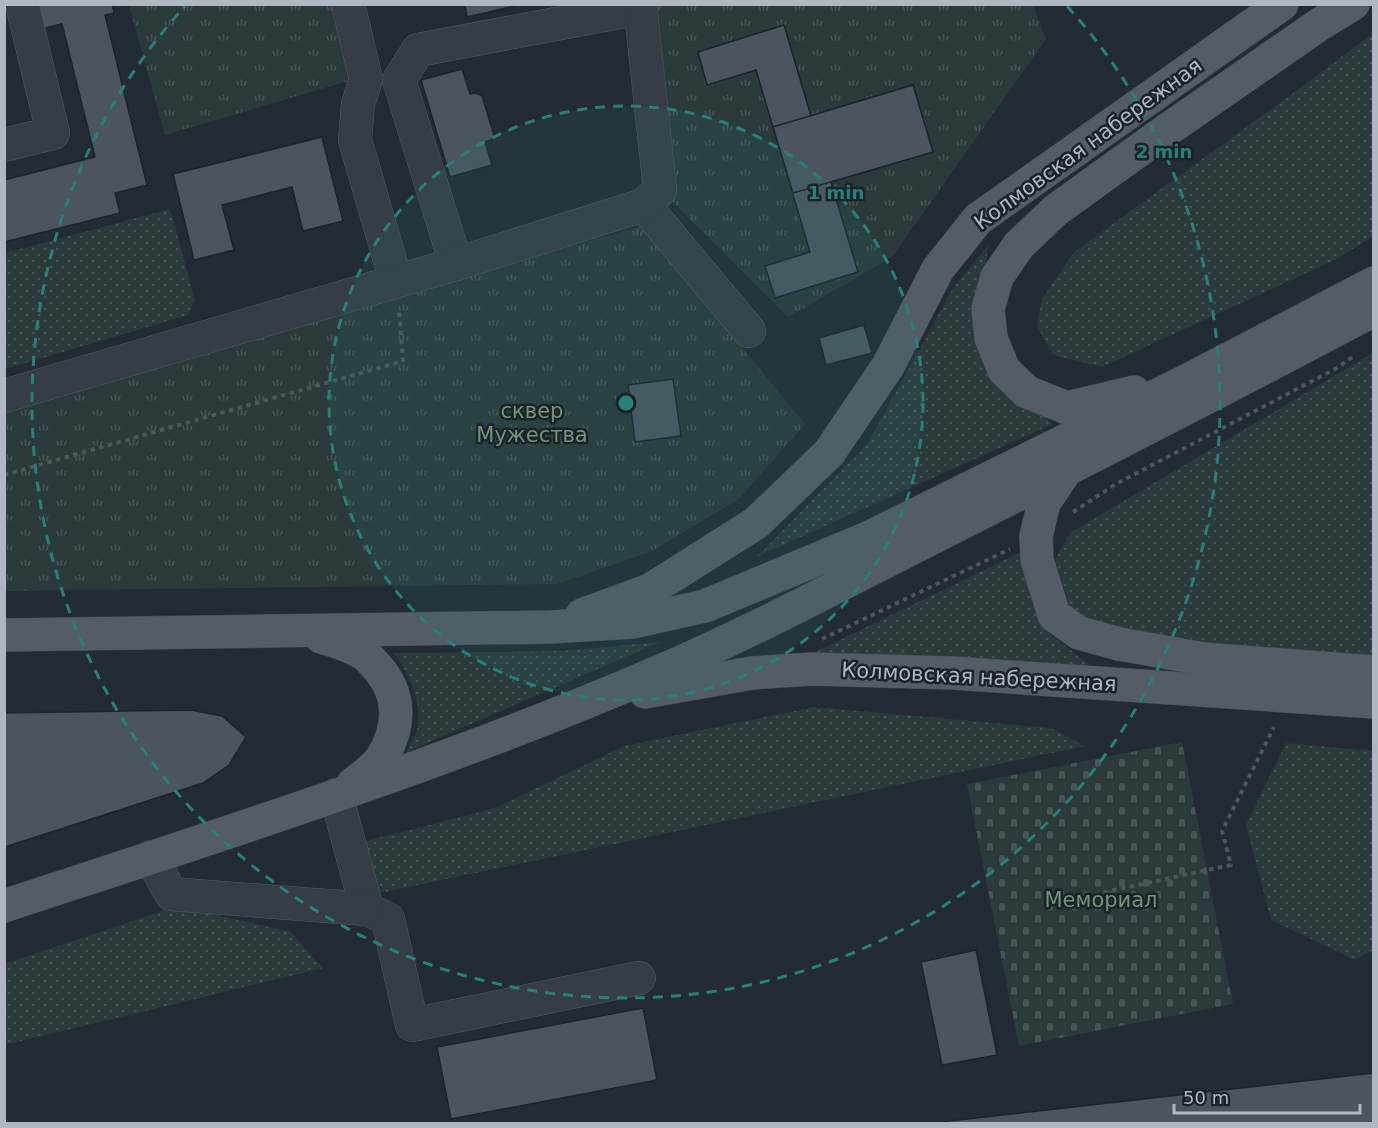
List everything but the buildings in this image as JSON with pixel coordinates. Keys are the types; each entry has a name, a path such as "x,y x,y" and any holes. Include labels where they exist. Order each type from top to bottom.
{"main road":[{"name":"Колмовская набережная","path":"552,627 650,590 756,523 829,453 888,366 938,269 978,219 1282,4"},
{"name":"Колмовская набережная","path":"1192,378 1067,408 1027,392 1004,370 991,338 988,309 997,277 1019,244 1056,210 1160,135 1310,31 1353,4"},
{"path":"4,635 552,627 633,622 705,606 868,538 1192,378 1374,283"},
{"path":"4,906 336,795 587,703 739,636 1374,310"},
{"name":"Колмовская набережная","path":"1066,470 1044,503 1036,536 1037,560 1054,615 1079,633 1119,644 1204,659 1374,672"},
{"path":"301,631 338,642 366,655 388,680 397,708 393,731 383,758 365,775 336,795"},
{"name":"Колмовская набережная","path":"587,703 752,672 812,669 953,673 1374,702"}],"street":[{"path":"4,145 53,133 22,4"},
{"path":"348,4 366,79 358,104 355,140 396,281"},
{"path":"4,396 456,264 644,205 660,190 640,6 418,50 399,80 456,264"},
{"path":"644,205 749,331"},
{"path":"336,795 367,909"},
{"path":"152,857 171,894 367,909 388,919 412,1025 639,978"}],"path":[{"path":"4,475 403,361 396,281"},
{"path":"1077,898 1232,865 1222,831 1274,727"}],"green space":[{"path":"129,5 336,5 355,79 165,135"},
{"path":"650,5 1033,5 1046,39 892,257 788,317 671,200"},
{"path":"1373,33 1373,236 1339,258 1102,367 1053,355 1037,326 1042,299 1074,252"},
{"path":"170,209 195,300 188,315 5,369 5,253"},
{"name":"сквер Мужества","path":"642,226 805,424 739,499 652,551 557,584 5,591 5,406"},
{"path":"989,244 977,312 992,376 1053,424 758,556 868,443 953,288"},
{"path":"1373,353 1373,659 1209,649 1110,632 1071,611 1055,559 1070,533"},
{"path":"1025,550 1031,586 1049,633 1097,671 799,660"},
{"path":"660,642 406,752 417,728 418,705 409,678 394,653 563,651"},
{"path":"814,707 1051,728 1085,746 375,894 363,842 495,808 624,746"},
{"name":"Мемориал","path":"1182,742 1233,1004 1019,1046 967,784"},
{"path":"1286,743 1373,751 1373,950 1355,960 1271,920 1246,825"},
{"path":"177,906 291,932 323,968 5,1045 4,964"}]}
